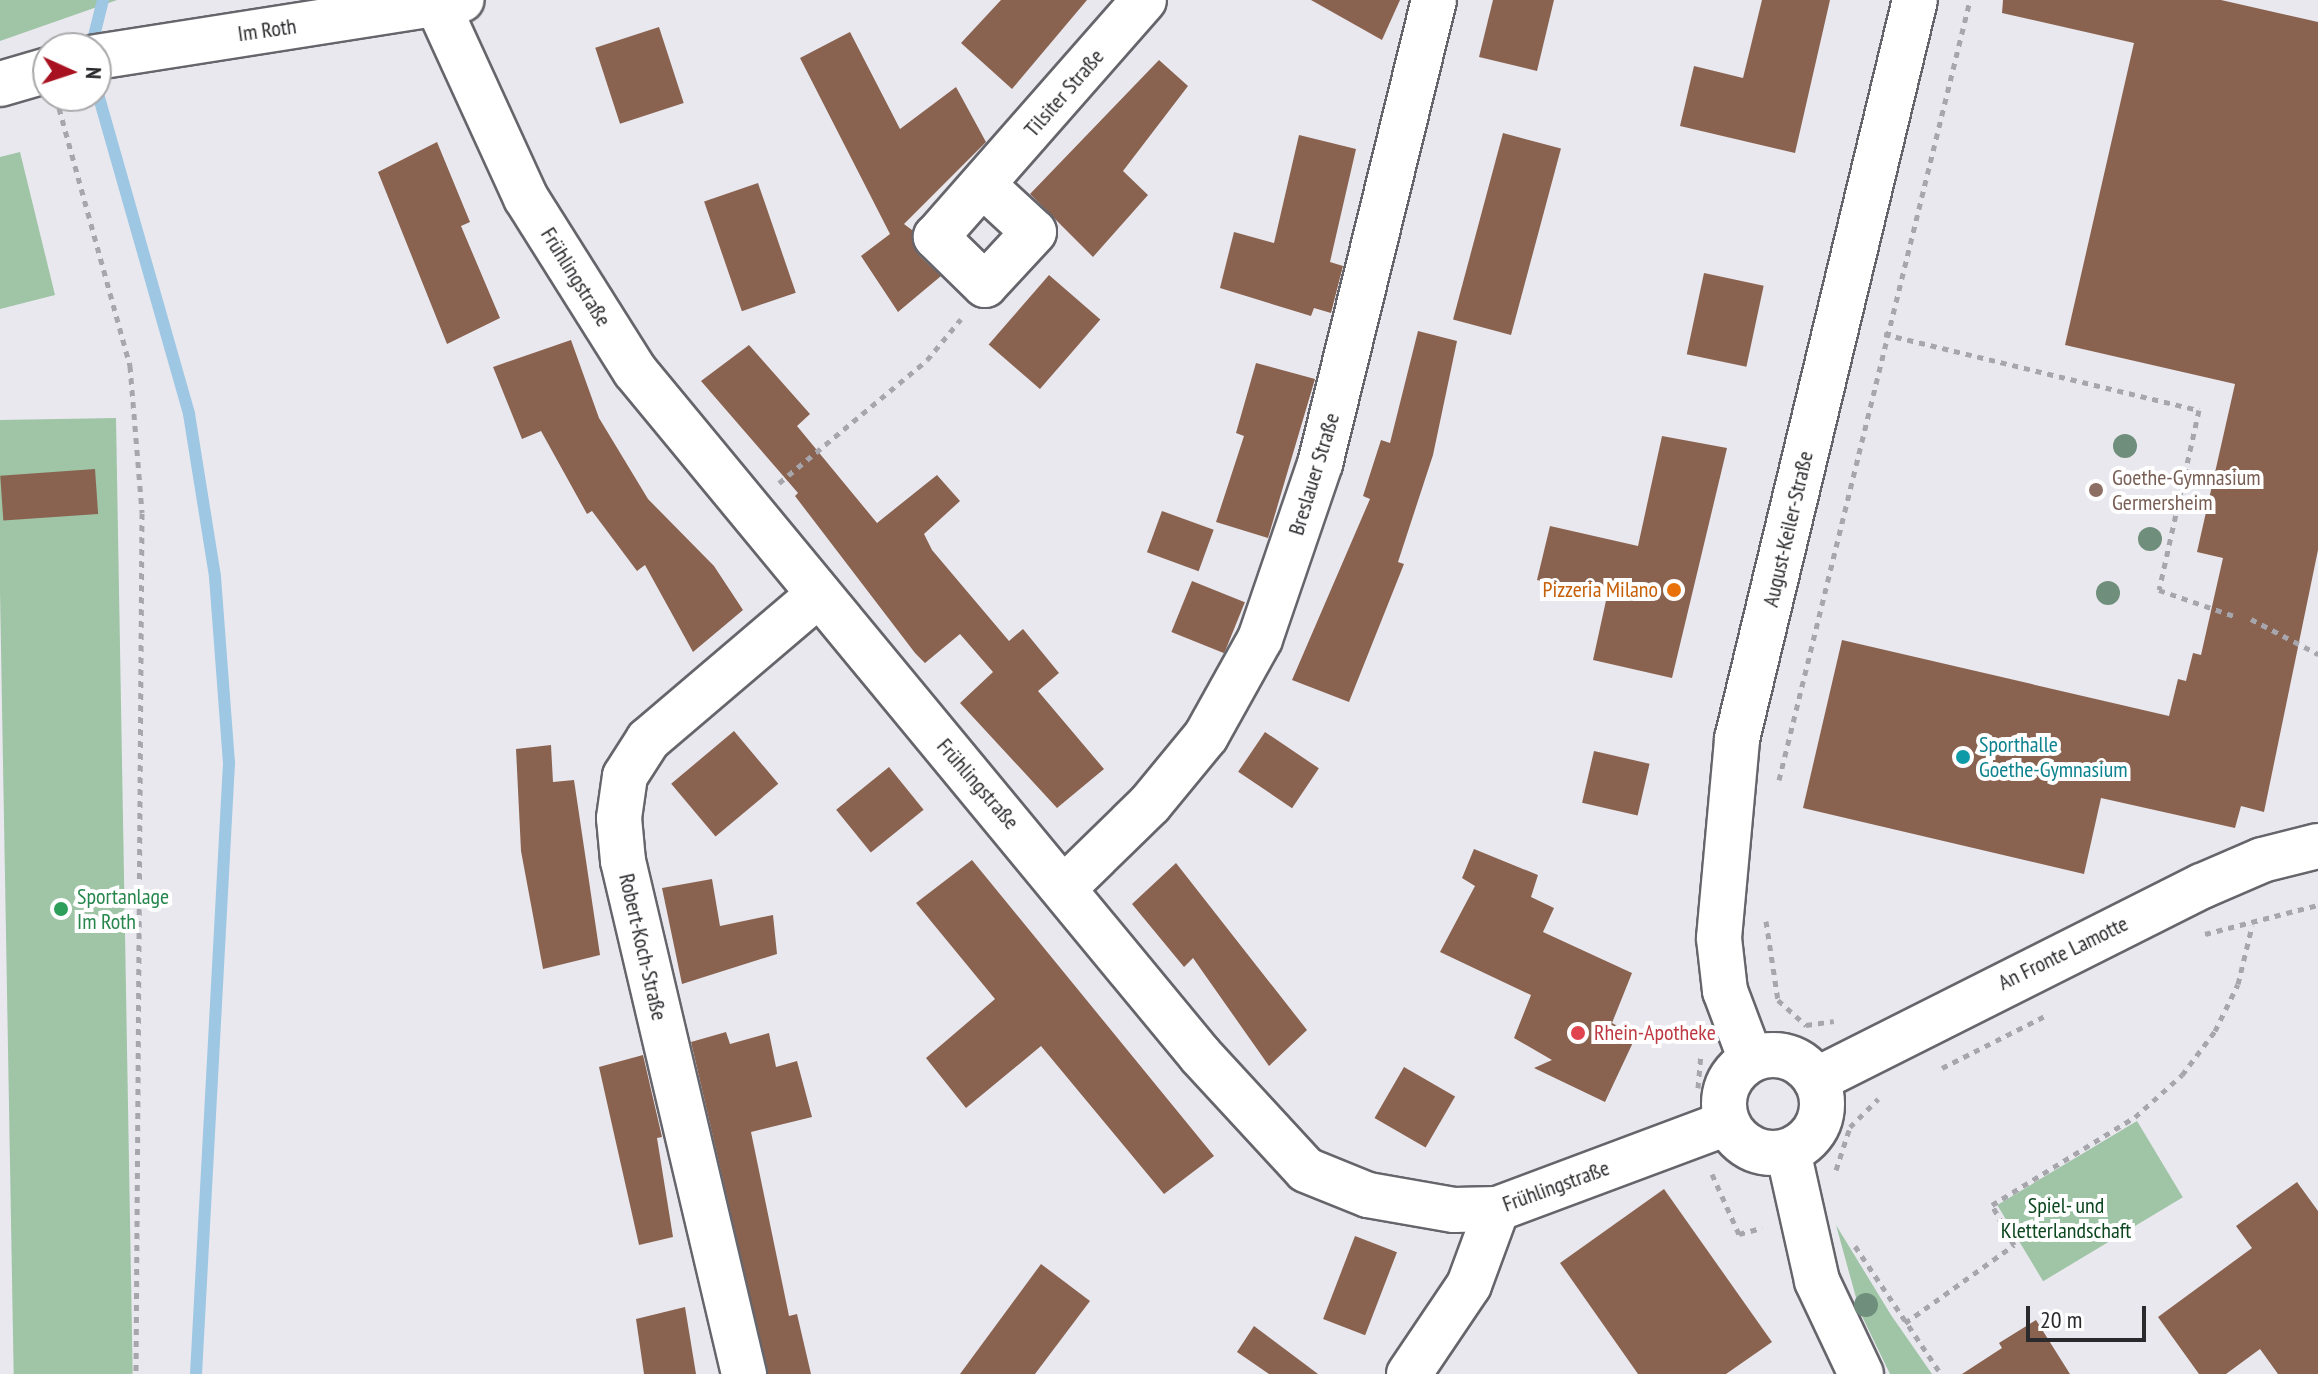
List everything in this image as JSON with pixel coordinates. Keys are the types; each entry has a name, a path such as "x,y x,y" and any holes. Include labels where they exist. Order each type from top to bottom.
{"street":[{"name":"Tilsiter Straße","path":"985,285 936,237 1144,0"},
{"name":"Breslauer Straße","path":"1066,886 1150,804 1206,736 1260,639 1320,464 1434,0"},
{"name":"August-Keiler-Straße","path":"1751,1060 1725,991 1719,938 1737,739 1915,0"},
{"name":"Frühlingstraße","path":"451,4 526,198 635,371 817,596 1066,886 1200,1055 1306,1170 1368,1195 1454,1210 1497,1209 1727,1123"},
{"name":"Im Roth","path":"112,55 451,4"},
{"path":"0,84 32,75"},
{"path":"983,185 1034,232 985,285"},
{"name":"Robert-Koch-Straße","path":"744,1374 623,861 619,818 625,776 648,740 817,596"},
{"name":"An Fronte Lamotte","path":"1816,1080 1861,1052 2202,886 2262,860 2318,846"},
{"path":"1781,1055 1816,1080 1818,1122 1788,1151 1745,1145 1727,1123 1730,1079 1751,1060 1781,1055"},
{"path":"1788,1151 1817,1281 1861,1374"},
{"path":"1412,1373 1469,1285 1497,1209"}],"path":[{"path":"1777,795 1791,714 1970,0"},
{"path":"59,112 130,366 142,513 136,1374"},
{"path":"748,511 927,360 985,285"},
{"path":"1884,334 2199,410 2159,590 2237,617"},
{"path":"2251,619 2318,654"},
{"path":"2191,939 2252,926 2318,905"},
{"path":"1766,907 1778,1000 1806,1025 1842,1018 1883,1095 1850,1127 1837,1184"},
{"path":"1905,1323 2014,1245 1992,1205 2135,1117 2182,1075 2215,1031 2238,984 2252,926"},
{"path":"1936,1071 2057,1010"},
{"path":"1849,1232 1905,1323 1941,1374"}],"green space":[{"path":"0,0 117,0 0,41"},
{"path":"20,152 55,295 0,309 0,157"},
{"name":"Sportanlage Im Roth","path":"116,418 133,1374 14,1374 0,591 0,420"},
{"name":"Spiel- und Kletterlandschaft","path":"2137,1121 2183,1197 2043,1281 1997,1205"},
{"path":"1836,1225 1891,1315 1932,1374 1890,1374 1860,1312"}],"building":[{"path":"1001,0 1087,0 1012,89 961,43"},
{"path":"1311,0 1400,0 1382,40"},
{"path":"1493,0 1554,0 1537,71 1479,57"},
{"path":"1762,0 1830,0 1795,153 1680,126 1694,66 1743,78"},
{"path":"2003,0 2221,0 2318,22 2318,550 2264,812 2241,806 2235,828 2101,798 2084,874 1803,808 1842,640 2169,716 2178,679 2186,681 2193,653 2201,655 2223,558 2197,552 2235,384 2065,345 2134,43 2002,13"},
{"path":"659,27 684,103 620,124 595,48"},
{"path":"850,32 900,129 956,87 986,142 904,224 912,230 918,254 941,276 898,312 861,256 890,234 800,58"},
{"path":"1159,60 1188,86 1123,171 1148,195 1093,257 1030,194"},
{"path":"1503,133 1561,149 1511,335 1453,319"},
{"path":"1299,135 1356,149 1330,262 1343,266 1331,313 1314,308 1311,316 1220,288 1234,232 1274,243"},
{"path":"437,142 470,222 461,226 500,318 447,344 378,172"},
{"path":"758,183 796,293 742,311 704,202"},
{"path":"1704,273 1764,286 1746,367 1687,354"},
{"path":"1049,275 1100,320 1040,389 989,344"},
{"path":"1418,331 1457,341 1433,455 1398,562 1404,564 1349,702 1292,680 1370,499 1363,496 1381,440 1390,443"},
{"path":"571,340 599,418 648,499 714,566 743,610 693,652 645,565 637,571 592,511 587,514 541,431 522,439 493,367"},
{"path":"749,345 810,414 797,426 877,523 937,475 960,501 924,534 932,550 1009,641 1023,629 1059,673 1038,691 1104,769 1057,808 960,703 993,672 960,634 925,663 795,496 798,493 701,381"},
{"path":"1256,363 1315,379 1268,538 1216,522 1244,436 1236,433"},
{"path":"1662,436 1727,448 1672,678 1593,660 1607,596 1537,580 1550,526 1638,546"},
{"path":"95,469 98,514 3,521 0,476"},
{"path":"1162,511 1214,530 1199,571 1147,552"},
{"path":"1192,581 1245,602 1224,653 1171,632"},
{"path":"734,731 778,784 716,837 671,784"},
{"path":"1265,732 1319,768 1292,808 1238,772"},
{"path":"551,745 553,782 574,780 600,955 543,969 521,851 516,749"},
{"path":"1594,751 1650,764 1638,815 1582,803"},
{"path":"889,767 924,810 871,853 836,810"},
{"path":"1474,849 1538,875 1531,897 1554,908 1543,932 1632,973 1612,1023 1636,1036 1605,1102 1534,1068 1552,1060 1514,1038 1531,995 1440,952 1475,886 1462,878"},
{"path":"972,860 1214,1156 1164,1194 1041,1046 966,1108 926,1058 995,999 916,903"},
{"path":"1176,863 1307,1030 1269,1066 1193,958 1184,967 1132,904"},
{"path":"712,879 720,926 773,915 777,954 682,984 662,888"},
{"path":"726,1032 730,1044 769,1033 776,1067 797,1061 812,1117 751,1132 789,1316 797,1314 811,1374 768,1374 691,1042"},
{"path":"643,1055 662,1137 657,1138 673,1237 639,1245 599,1067"},
{"path":"1404,1067 1455,1096 1426,1148 1374,1118"},
{"path":"2297,1182 2318,1211 2318,1374 2278,1374 2260,1349 2226,1374 2199,1374 2158,1317 2252,1248 2236,1226"},
{"path":"1664,1189 1772,1342 1726,1374 1638,1374 1560,1263"},
{"path":"1355,1236 1397,1252 1365,1335 1323,1319"},
{"path":"1041,1264 1090,1301 1035,1374 960,1374"},
{"path":"685,1307 696,1374 644,1374 636,1319"},
{"path":"2036,1320 2070,1374 1962,1374 2002,1348 1999,1343"},
{"path":"1254,1326 1318,1374 1269,1374 1237,1352"}],"waterway":[{"path":"95,32 103,0"},
{"path":"103,112 189,414 215,577 229,763 196,1374"}],"place":[{"name":"Goethe-Gymnasium Germersheim","path":"2096,490"},
{"name":"Pizzeria Milano","path":"1674,590"},
{"name":"Sporthalle Goethe-Gymnasium","path":"1963,757"},
{"name":"Sportanlage Im Roth","path":"61,909"},
{"name":"Rhein-Apotheke","path":"1578,1033"}]}
